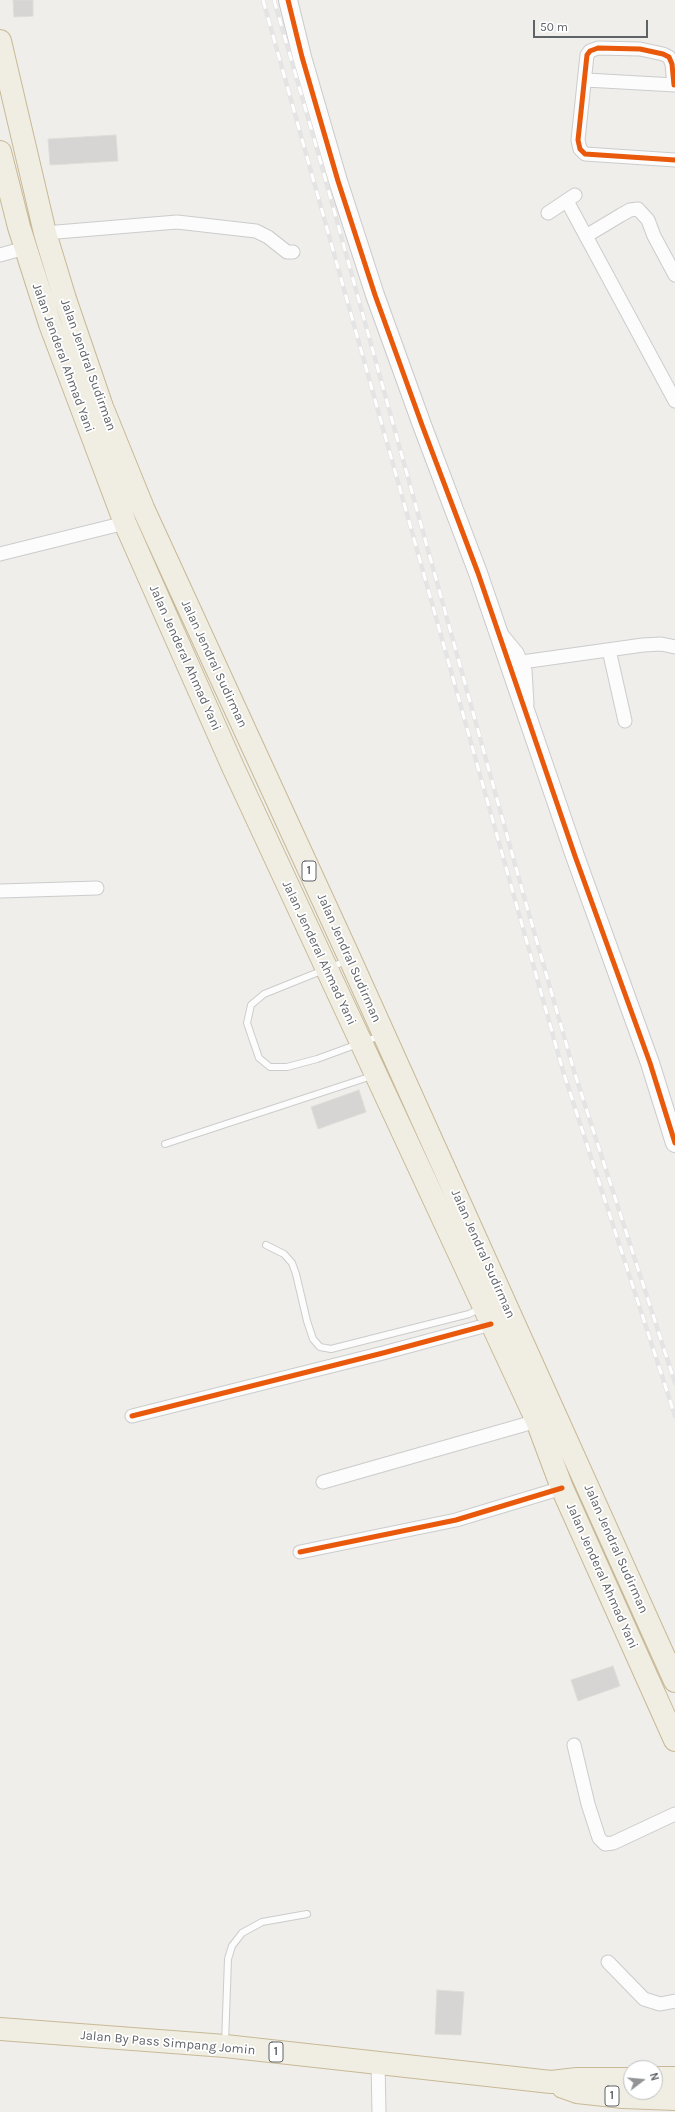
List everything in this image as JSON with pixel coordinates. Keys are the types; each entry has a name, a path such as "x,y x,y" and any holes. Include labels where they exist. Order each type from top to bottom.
{"highway":[{"name":"Jalan Jendral Sudirman","path":"0,41 45,233 65,299 102,407 142,508 350,959 675,1681"},
{"name":"Jalan Jenderal Ahmad Yani","path":"0,152 26,248 50,324 125,523 233,768 537,1421 562,1488 673,1735"},
{"name":"Jalan By Pass Simpang Jomin","path":"0,2029 225,2046 551,2082 577,2079 623,2079"},
{"path":"663,2078 675,2078"},
{"name":"Jalan By Pass Simpang Jomin","path":"551,2082 577,2092 623,2098 675,2099"}],"street":[{"path":"288,0 302,57 338,182 373,287 498,631 575,856 650,1063 675,1143"},
{"path":"586,80 675,85 672,64 669,57 663,54 640,49 598,48 590,51 587,55 586,80 578,140 582,152 585,154 675,160"},
{"path":"548,213 571,198 586,236 675,401"},
{"path":"586,236 630,210 638,209 648,220 654,236 675,275"},
{"path":"45,233 177,222 256,232 268,237 287,252 294,252"},
{"path":"0,254 26,248"},
{"path":"0,554 125,523"},
{"path":"498,631 522,662 525,671 527,716"},
{"path":"522,662 661,644 675,647"},
{"path":"608,650 625,721"},
{"path":"0,891 97,888"},
{"path":"132,1416 368,1357 487,1316"},
{"path":"323,1482 537,1421"},
{"path":"300,1552 456,1520 562,1488"},
{"path":"574,1745 588,1804 599,1838 605,1844 613,1843 675,1814"},
{"path":"608,1962 644,2000 660,2004 675,2001"},
{"path":"378,2062 379,2112"}],"lane":[{"path":"350,959 264,994 250,1005 247,1023 259,1058 270,1067 287,1067 317,1059 384,1034"},
{"path":"165,1144 375,1075"},
{"path":"266,1245 284,1254 292,1263 313,1339 320,1347 331,1349 469,1314 487,1316"},
{"path":"225,2046 228,1959 232,1946 242,1933 262,1922 307,1914"}],"building":[{"path":"13,0 33,0 33,16 14,17"},
{"path":"116,135 118,161 50,165 48,139"},
{"path":"359,1090 366,1112 318,1129 311,1107"},
{"path":"613,1666 620,1686 578,1701 571,1680"},
{"path":"437,1990 464,1992 461,2035 435,2034"}],"railway":[{"path":"263,0 563,1071 675,1416"},
{"path":"274,0 317,149 523,893 574,1071 675,1383"}],"cycle path":[{"path":"288,0 302,57 338,181 375,295 478,573 575,856 650,1063 675,1143"},
{"path":"674,85 672,64 669,57 663,54 640,49 598,48 590,51 587,55 578,140 580,149 585,154 675,160"},
{"path":"132,1416 383,1353 491,1324"},
{"path":"300,1552 456,1520 562,1488"}]}
